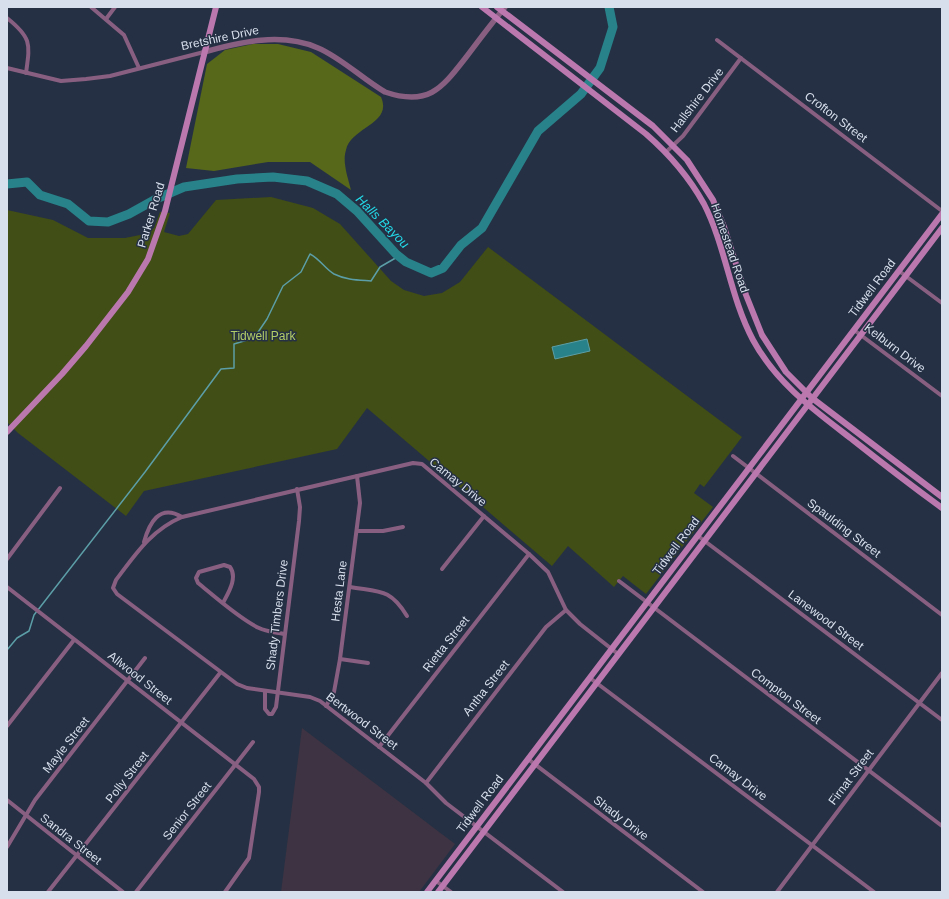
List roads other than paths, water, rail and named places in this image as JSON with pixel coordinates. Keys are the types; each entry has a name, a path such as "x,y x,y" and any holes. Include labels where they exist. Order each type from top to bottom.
{"main road":[{"name":"Parker Road","path":"8,429 62,374 128,292 148,259 165,210 216,7"},
{"name":"Homestead Road","path":"482,7 646,134 666,152 690,181 704,205 739,308 754,340 776,376 807,406 942,508"},
{"name":"Homestead Road","path":"501,8 563,58 653,126 673,145 698,175 713,200 762,335 786,372 812,398 942,497"},
{"path":"557,66 563,58"},
{"path":"614,110 620,101"},
{"path":"704,205 713,200"},
{"name":"Tidwell Road","path":"428,892 611,648 698,536 942,214"},
{"name":"Tidwell Road","path":"438,892 942,228"},
{"path":"727,270 737,266"},
{"path":"862,447 868,440"},
{"path":"920,491 924,483"}],"street":[{"path":"91,7 124,35 139,68"},
{"path":"106,19 115,7"},
{"name":"Bretshire Drive","path":"7,68 61,81 110,76 242,42 272,38 296,41 319,48 385,92 396,96 419,97 428,95 444,85 496,18 501,8"},
{"path":"7,18 22,30 30,47 26,73"},
{"name":"Crofton Street","path":"716,40 942,211"},
{"name":"Hallshire Drive","path":"666,152 684,136 741,58"},
{"path":"899,271 942,303"},
{"name":"Kelburn Drive","path":"854,330 942,396"},
{"name":"Spaulding Street","path":"733,456 942,615"},
{"name":"Camay Drive","path":"113,588 116,580 144,544 162,527 182,517 357,476 413,464 422,464 529,554 548,572 566,610 580,624 618,654"},
{"name":"Hesta Lane","path":"326,706 334,692 350,587 360,503 357,476"},
{"path":"7,559 60,488"},
{"name":"Shady Timbers Drive","path":"265,691 265,709 269,714 274,712 300,508 297,490"},
{"name":"Camay Drive","path":"144,544 148,529 157,516 170,512 182,517"},
{"path":"442,569 484,516"},
{"path":"356,531 383,531 403,527"},
{"name":"Lanewood Street","path":"698,536 942,720"},
{"name":"Rietta Street","path":"379,747 529,554"},
{"path":"223,603 234,574 230,567 224,565 199,572 196,581 223,603 258,628 284,634"},
{"name":"Compton Street","path":"619,581 942,826"},
{"path":"350,587 385,592 398,601 407,616"},
{"name":"Allwood Street","path":"7,588 254,779 259,787 249,858 225,892"},
{"name":"Bertwood Street","path":"113,588 116,594 220,673 242,686 265,691 310,697 326,706 426,782 446,803 563,892"},
{"name":"Antha Street","path":"426,782 546,627 555,617 566,610"},
{"path":"7,726 74,640"},
{"name":"Mayle Street","path":"7,847 35,800 145,658"},
{"path":"340,659 368,663"},
{"name":"Polly Street","path":"48,892 220,673"},
{"name":"Firnat Street","path":"777,892 942,673"},
{"name":"Camay Drive","path":"590,678 874,892"},
{"name":"Senior Street","path":"136,892 253,742"},
{"name":"Shady Drive","path":"528,759 703,892"},
{"name":"Sandra Street","path":"7,800 124,892"},
{"path":"436,881 451,892"}],"waterway":[{"name":"Halls Bayou","path":"7,184 27,182 40,195 68,204 89,221 108,222 129,214 156,199 184,187 237,179 273,177 307,181 337,194 357,211 396,254 406,262 431,273 443,268 461,245 482,228 538,131 581,94 600,68 613,27 609,7"},
{"path":"7,650 17,638 29,631 34,615 145,472 221,369 234,368 234,344 254,338 267,319 283,286 301,272 310,254 334,274 348,279 371,281 380,267 399,256"}],"park label":[{"name":"Tidwell Park","path":"263,336"}]}
